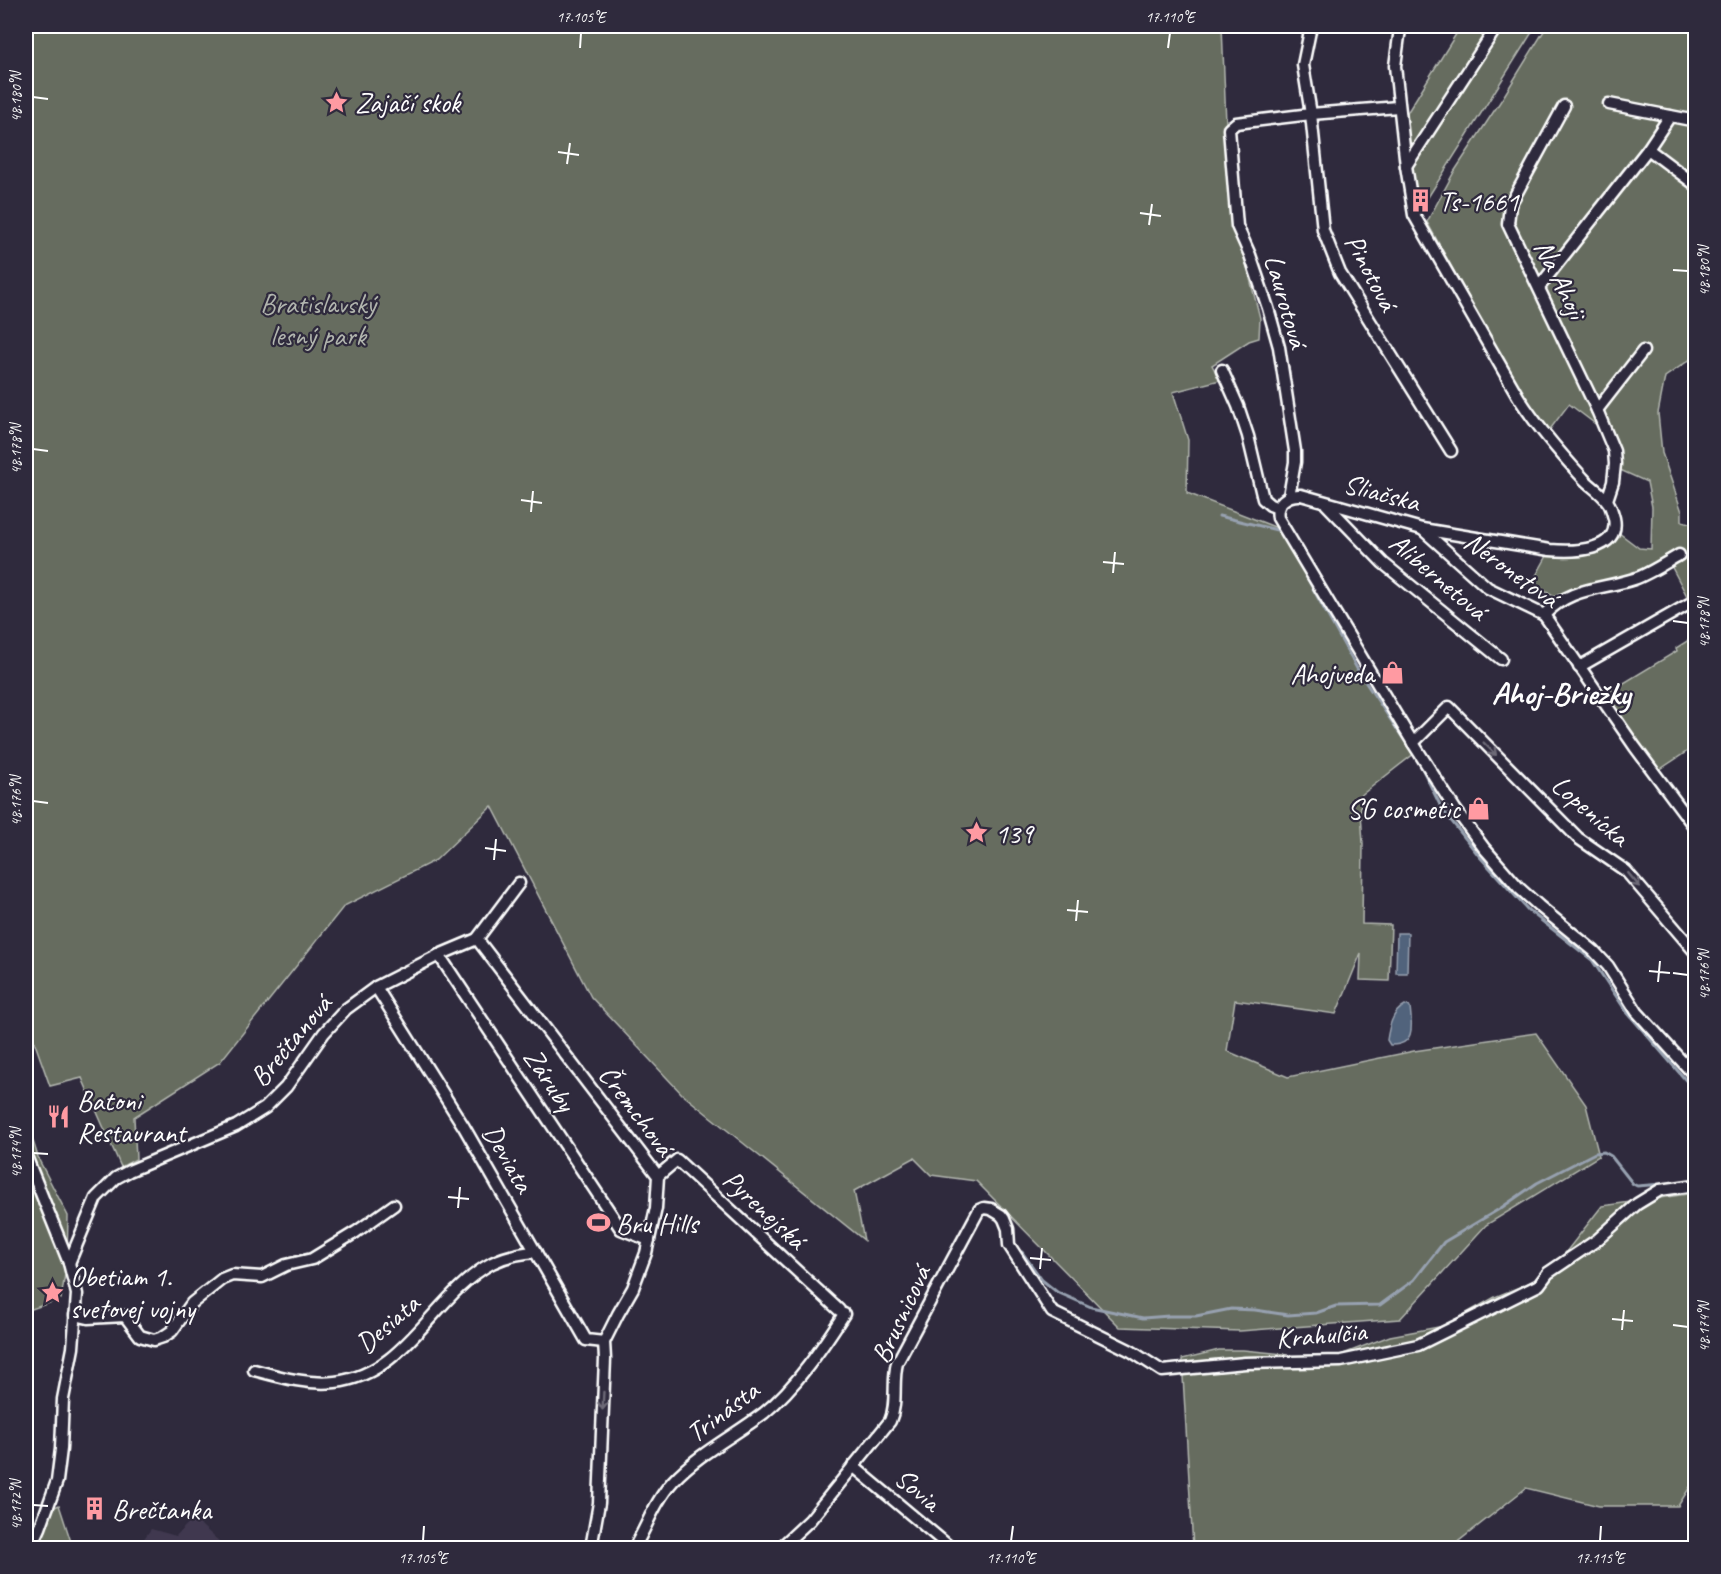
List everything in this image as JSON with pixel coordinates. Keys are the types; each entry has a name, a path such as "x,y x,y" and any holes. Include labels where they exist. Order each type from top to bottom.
{"street":[{"name":"Pinotová","path":"1311,26 1304,65 1323,231 1340,273 1451,451"},
{"path":"1401,26 1395,66 1398,106 1411,207 1417,222 1538,427 1587,483 1607,501"},
{"path":"1406,166 1494,31"},
{"path":"1609,104 1695,121"},
{"path":"1311,114 1398,106"},
{"name":"Na Ahoji","path":"1564,106 1510,205 1508,224 1597,410 1614,451 1613,482 1607,501"},
{"name":"Laurotová","path":"1289,496 1294,451 1279,347 1250,255 1237,226 1230,129 1236,123 1311,114"},
{"path":"1539,286 1648,149 1670,116"},
{"path":"1648,149 1695,185"},
{"path":"1597,410 1643,351"},
{"path":"1222,370 1248,436 1263,499 1270,506 1278,508"},
{"name":"Sliačska","path":"1289,496 1301,495 1422,529 1565,551 1598,546 1614,532 1612,510 1607,501"},
{"path":"1289,496 1280,504 1278,518 1455,809 1484,848 1519,888 1594,951 1608,966 1637,1012 1695,1077"},
{"name":"Alibernetová","path":"1324,501 1383,563 1501,659"},
{"name":"Neronetová","path":"1422,529 1488,588 1544,615 1695,829"},
{"path":"1544,615 1555,603 1587,590 1636,579 1679,555"},
{"path":"1579,667 1695,600"},
{"name":"Lopenícka","path":"1413,743 1449,707 1578,838 1626,871 1695,953"},
{"name":"Brečtanová","path":"69,1263 96,1198 116,1178 236,1126 265,1108 286,1087 334,1021 357,1000 376,987 477,939 519,883"},
{"name":"Čremchová","path":"477,939 658,1176 656,1208 646,1252 633,1288 604,1342 599,1503 591,1548"},
{"name":"Záruby","path":"440,955 621,1229 649,1240"},
{"name":"Deviata","path":"376,987 464,1127 586,1340 604,1342"},
{"path":"26,1156 69,1263 77,1294 74,1348 63,1399 58,1473 31,1548"},
{"name":"Pyrenejská","path":"658,1176 677,1160 842,1312"},
{"name":"Krahulčia","path":"979,1210 991,1209 1004,1219 1008,1229 1009,1245 1052,1312 1131,1351 1162,1371 1245,1363 1341,1361 1418,1345 1539,1285 1548,1273 1597,1240 1637,1204 1660,1190 1695,1185"},
{"path":"75,1315 88,1318 125,1316 140,1336 160,1339 172,1331 192,1303 222,1279 232,1275 262,1277 286,1265 312,1259 394,1205"},
{"name":"Brusnicová","path":"780,1548 810,1520 892,1416 897,1363 979,1210"},
{"name":"Desiata","path":"254,1370 300,1382 317,1383 335,1382 361,1376 384,1365 462,1286 482,1269 506,1257 519,1253 536,1252"},
{"name":"Trinásta","path":"634,1548 658,1500 671,1483 686,1468 766,1411 810,1364 842,1312"},
{"name":"Sovia","path":"854,1466 951,1548"},
{"path":"26,1538 40,1528"}],"shaded area":[{"path":"193,1518 222,1544 217,1548 110,1548 143,1540 151,1529 176,1536"}],"green space":[{"name":"Bratislavský lesný park","path":"26,26 1222,26 1229,196 1260,318 1259,338 1249,341 1212,365 1220,380 1173,392 1188,440 1187,493 1280,529 1360,674 1415,753 1360,796 1363,844 1362,924 1391,925 1389,981 1360,980 1361,953 1336,1014 1235,1000 1227,1051 1288,1077 1414,1051 1536,1033 1586,1105 1599,1156 1486,1225 1400,1319 1240,1331 1120,1327 976,1181 931,1175 914,1158 854,1191 864,1240 682,1094 591,997 492,806 436,860 344,906 220,1062 134,1117 136,1159 121,1167 82,1078 50,1086 26,1018"},
{"path":"1461,26 1536,26 1427,199 1414,197 1404,118"},
{"path":"1547,26 1695,26 1695,356 1665,377 1658,413 1662,453 1682,512 1682,521 1689,523 1695,519 1695,594 1688,598 1667,558 1634,575 1584,586 1556,598 1532,583 1547,556 1577,557 1600,552 1608,547 1619,533 1639,548 1651,549 1652,507 1647,482 1609,465 1608,453 1598,426 1569,404 1548,432 1523,397 1427,222 1454,172"},
{"path":"1695,636 1695,746 1659,770 1604,695 1677,651 1676,648"},
{"path":"26,1119 39,1160 68,1216 67,1262 61,1299 26,1311"},
{"path":"1695,1193 1695,1479 1678,1506 1599,1506 1526,1488 1450,1548 1193,1548 1182,1359 1219,1350 1243,1350 1284,1354 1312,1366 1390,1336 1444,1326 1495,1297 1548,1275 1602,1206"},
{"path":"59,1505 73,1548 36,1548 55,1507"}],"water":[{"path":"1397,933 1408,933 1407,973 1396,973"},
{"path":"1405,1005 1410,1007 1410,1033 1404,1042 1390,1045 1387,1040 1392,1020"}],"waterway":[{"path":"1219,516 1281,531"},
{"path":"1300,565 1360,674 1419,762 1442,809 1480,857 1528,910 1592,960 1626,1011 1696,1092"},
{"path":"1022,1252 1042,1280 1057,1292 1091,1307 1143,1318 1196,1316 1231,1309 1288,1315 1316,1313 1336,1306 1380,1305 1414,1280 1444,1242 1501,1208 1537,1183 1595,1153 1604,1152 1611,1156 1637,1186 1663,1184"}],"place":[{"name":"Zajačí skok","path":"337,102"},
{"name":"Ts-1661","path":"1421,201"},
{"name":"Ahojveda","path":"1392,673"},
{"name":"SG cosmetic","path":"1478,808"},
{"name":"139","path":"977,833"},
{"name":"Batoni Restaurant","path":"59,1116"},
{"name":"Bru Hills","path":"598,1223"},
{"name":"Obetiam 1. svetovej vojny","path":"52,1292"},
{"name":"Brečtanka","path":"94,1509"}],"district":[{"name":"Ahoj-Briežky","path":"1561,693"}]}
